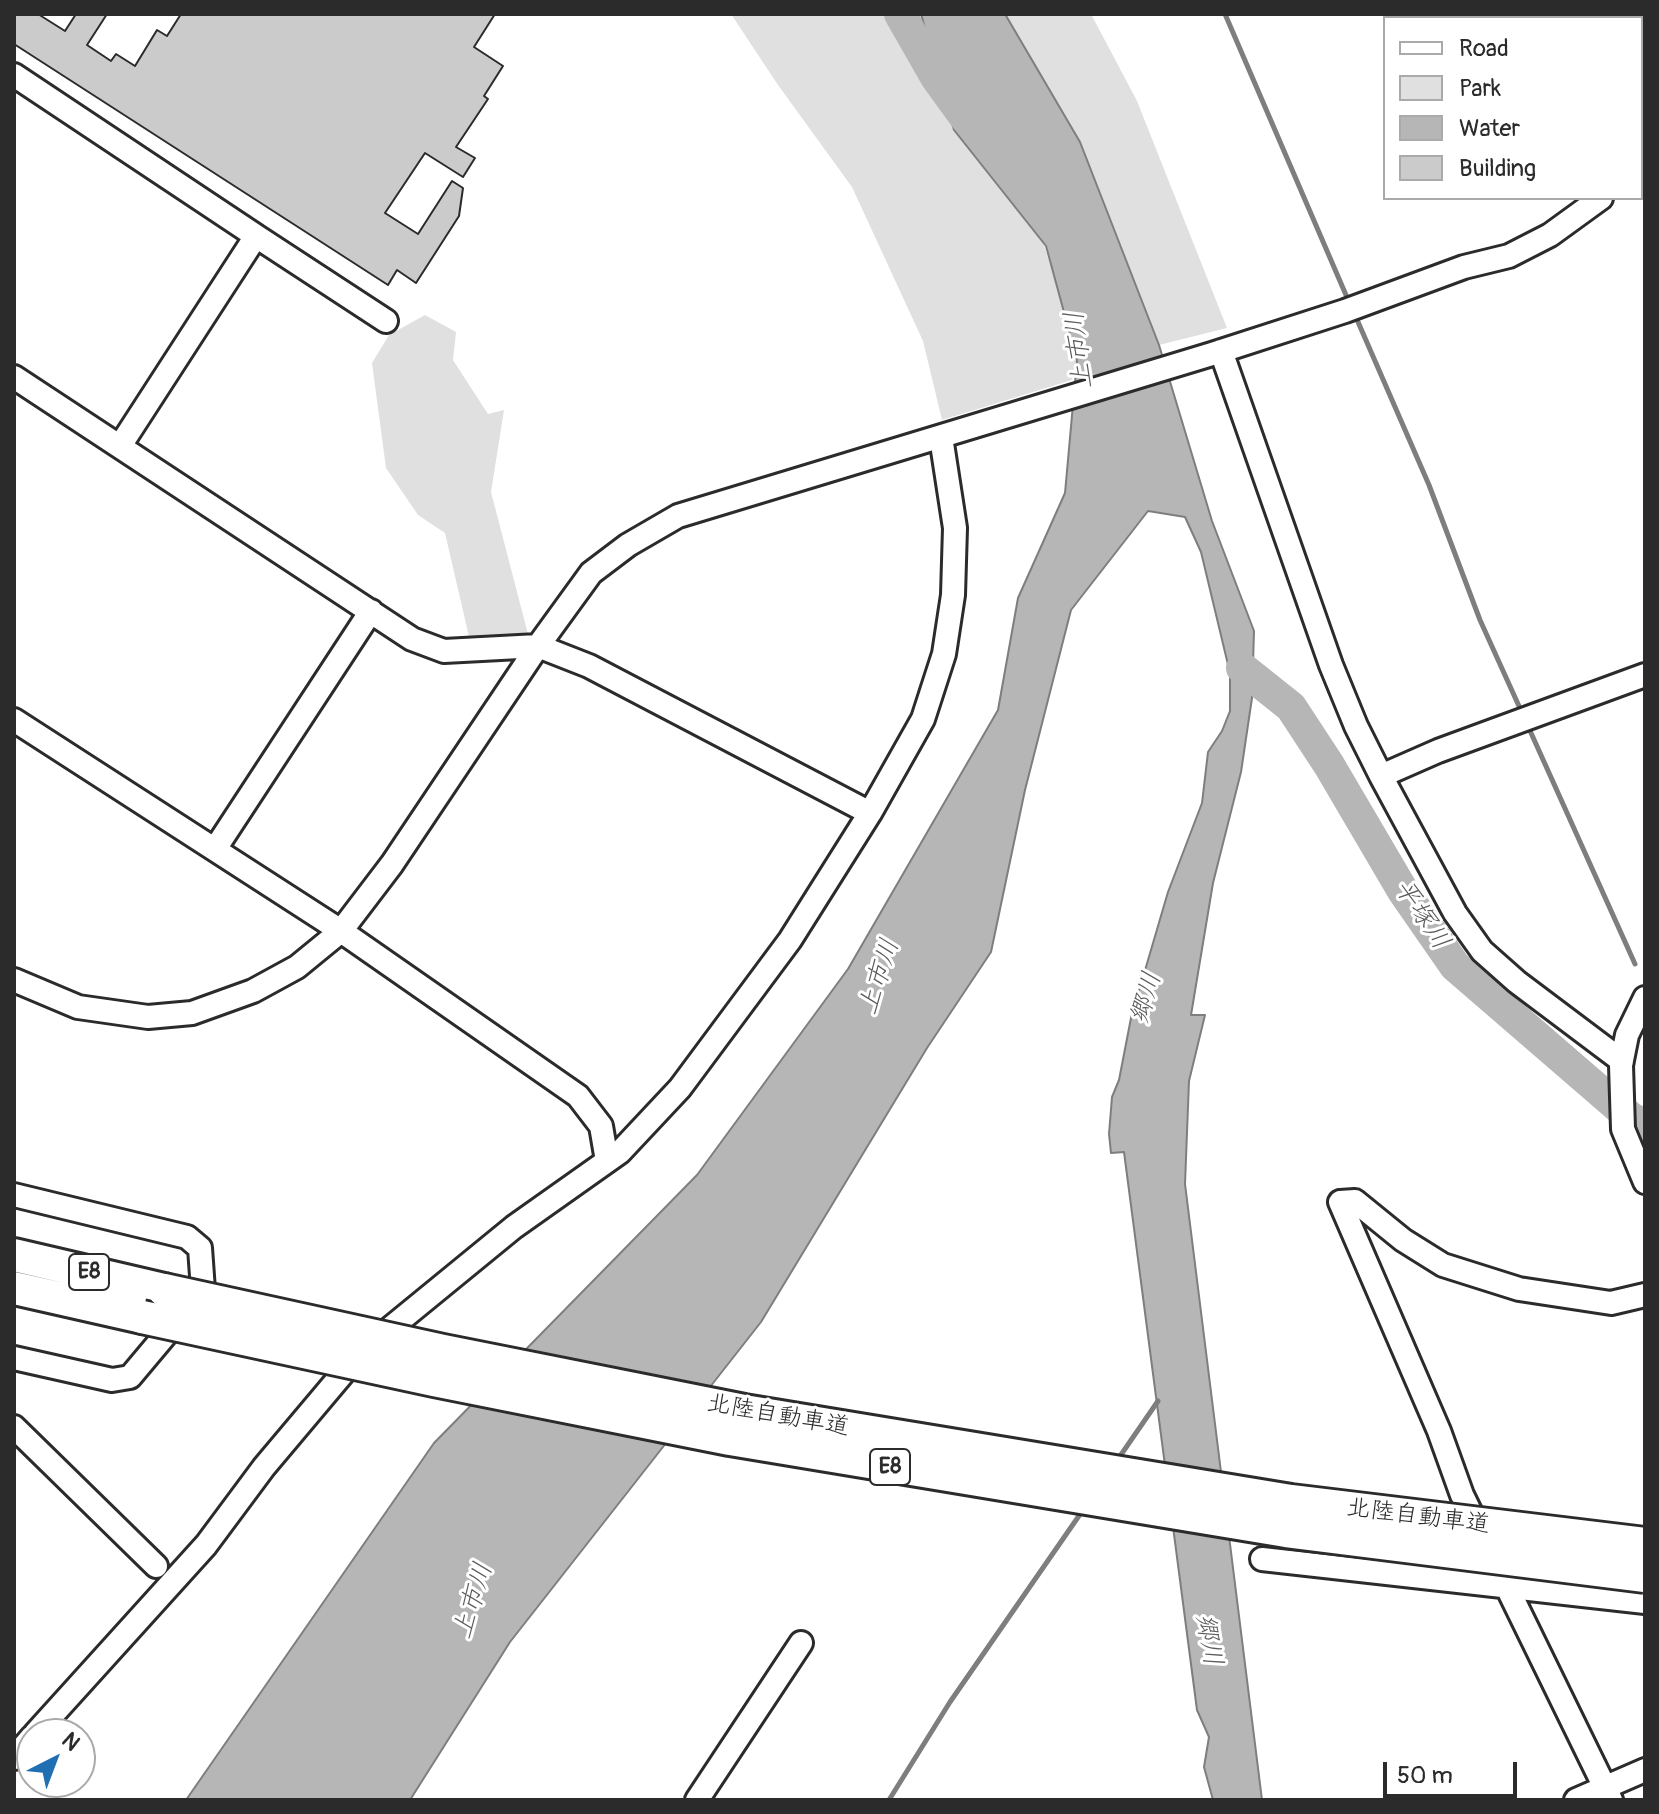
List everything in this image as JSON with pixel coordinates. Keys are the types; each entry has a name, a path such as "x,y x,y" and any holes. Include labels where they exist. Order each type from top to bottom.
{"highway":[{"name":"北陸自動車道","path":"14,1255 443,1351 744,1411 1291,1501 1645,1544"},
{"name":"北陸自動車道","path":"14,1288 730,1439 1286,1531 1645,1576"}],"street":[{"path":"14,75 386,321"},
{"path":"14,980 78,1007 148,1017 192,1013 253,991 297,967 341,931 392,864 538,646 591,573 628,545 678,516 1216,353 1345,311 1464,267 1509,256 1550,235 1598,200"},
{"path":"120,446 256,236"},
{"path":"1216,353 1331,665 1381,776 1455,913 1482,951 1622,1066"},
{"path":"14,377 412,639 444,651 538,646 589,666 870,813"},
{"path":"49,1718 206,1545 264,1467 360,1353 514,1227 620,1152 680,1088 790,940 870,813 923,719 944,654 953,595 955,528 946,436"},
{"path":"215,849 371,611"},
{"path":"1381,776 1438,751 1645,675"},
{"path":"14,720 341,931 578,1096 601,1126 607,1161"},
{"path":"1645,998 1627,1035 1622,1066 1623,1129 1645,1182"},
{"path":"14,1197 187,1237 200,1248 203,1290 130,1377 112,1380 14,1358"},
{"path":"1608,1794 1462,1495 1439,1431 1340,1202 1355,1201 1403,1240 1443,1265 1504,1284 1611,1303 1645,1295"},
{"path":"14,1427 156,1566"},
{"path":"1262,1559 1645,1602"},
{"path":"697,1800 801,1643"},
{"path":"1576,1800 1608,1794 1645,1770"}],"green space":[{"path":"731,14 921,14 954,130 1043,242 1078,351 1072,380 942,420 923,341 852,187"},
{"path":"1005,14 1091,14 1137,101 1227,328 1159,345 1080,142"},
{"path":"425,315 456,332 453,360 488,414 504,410 491,492 529,638 473,654 445,533 418,515 386,468 372,363 389,335"}],"water":[{"name":"郷川","path":"921,14 1005,14 1080,142 1159,345 1212,521 1254,631 1252,698 1241,772 1213,883 1191,1015 1205,1015 1189,1081 1185,1184 1262,1800 1213,1800 1204,1767 1209,1737 1197,1710 1124,1152 1111,1153 1109,1134 1112,1097 1119,1080 1131,1018 1168,892 1202,803 1208,752 1222,731 1230,711 1230,673 1201,552 1185,517 1148,511 1071,610 1025,790 991,952 927,1048 761,1322 510,1642 410,1800 186,1800 434,1443 697,1175 848,969 998,710 1018,598 1065,493 1077,360 1046,246 954,130"}],"building":[{"path":"14,14 38,14 65,31 76,14 107,14 87,45 111,61 116,54 135,66 157,30 167,36 181,14 495,14 474,47 503,66 484,96 488,99 456,147 475,158 463,177 425,153 385,213 418,234 452,181 463,188 459,216 416,283 397,270 388,285 14,44"}],"waterway":[{"name":"上市川","path":"900,14 936,77 965,117"},
{"path":"1225,14 1349,302"},
{"path":"1355,315 1429,485 1480,620 1523,715"},
{"name":"平塚川","path":"1242,668 1291,707 1403,891 1455,966 1631,1118 1645,1125"},
{"path":"1527,724 1635,964"},
{"path":"1116,1462 1158,1401"},
{"path":"889,1800 950,1702 1083,1510"}]}
